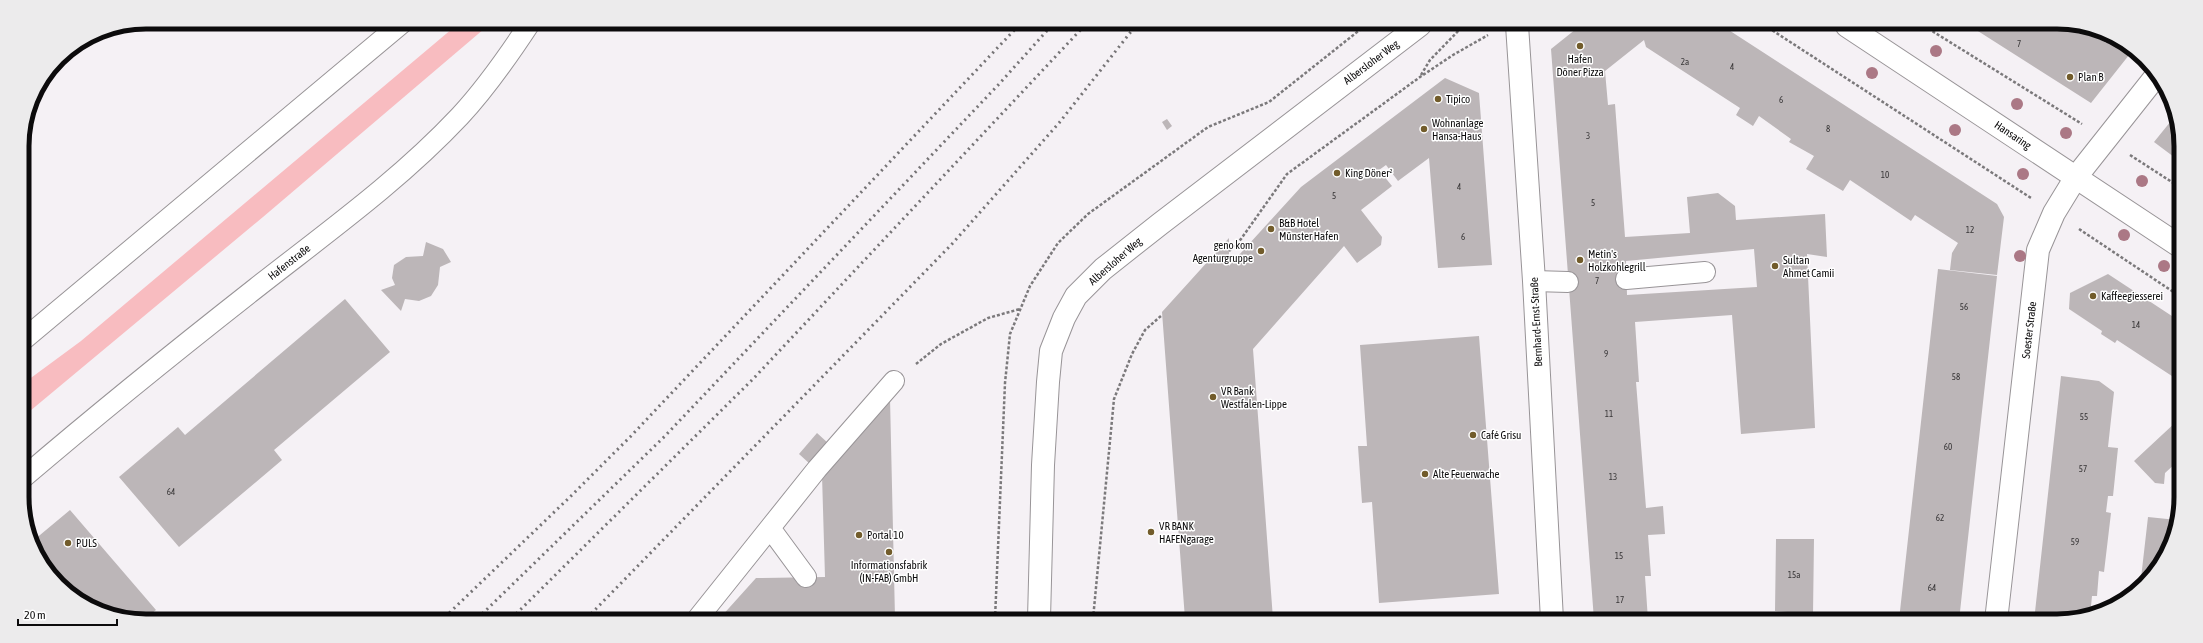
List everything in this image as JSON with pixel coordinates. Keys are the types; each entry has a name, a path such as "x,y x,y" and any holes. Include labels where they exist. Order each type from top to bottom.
{"street":[{"name":"Albersloher Weg","path":"1038,614 1048,382 1051,351 1064,318 1076,296 1103,269 1160,224 1417,29"},
{"name":"Bernhard-Ernst-Straße","path":"1517,29 1534,281 1552,614"},
{"name":"Hansaring","path":"1852,29 2174,242"},
{"name":"Soester Straße","path":"1997,614 2038,250 2054,213 2076,177 2153,80"}],"lane":[{"path":"29,335 394,29"},
{"name":"Hafenstraße","path":"29,473 130,387 367,200 418,157 460,115 478,94 526,29"},
{"path":"1626,279 1705,272"},
{"path":"1534,281 1568,282"},
{"path":"701,614 817,469 894,381"},
{"path":"770,528 806,577"}],"path":[{"path":"995,614 1005,383 1010,334 1030,286 1058,243 1088,214 1208,127 1269,102 1361,29"},
{"path":"1420,77 1430,60 1460,29"},
{"path":"1769,29 2174,292"},
{"path":"1929,29 2106,139 2174,183"},
{"path":"1229,251 1241,239 1287,174 1420,77 1453,55 1491,34"},
{"path":"894,381 941,344 988,318 1021,309"},
{"path":"1093,614 1114,399 1132,354 1146,330 1162,315"}],"shaded area":[{"path":"452,29 484,29 263,217 29,412 29,379 81,341"}],"building":[{"path":"1576,29 1727,29 1997,204 2004,217 1997,275 1950,270 1952,253 1958,243 1915,215 1911,221 1850,180 1843,191 1806,169 1814,156 1789,142 1791,139 1759,116 1753,126 1736,115 1740,108 1646,47 1644,40 1605,71 1608,105 1615,104 1625,237 1690,233 1687,197 1718,193 1735,206 1736,220 1825,214 1827,257 1807,254 1815,428 1741,434 1732,315 1635,322 1639,382 1636,382 1646,508 1663,506 1665,534 1648,535 1651,576 1645,576 1648,614 1594,614 1551,49","holes":["1754,249 1757,287 1627,295 1626,261"]},
{"path":"1975,29 2072,30 2095,36 2106,43 2107,41 2116,45 2130,54 2091,103"},
{"name":"VR Bank Westfalen-Lippe","path":"1445,78 1479,93 1492,265 1438,268 1429,158 1398,181 1386,165 1379,170 1392,186 1361,210 1382,237 1381,245 1357,263 1344,246 1253,349 1273,614 1185,614 1162,312 1229,238 1229,266 1301,187"},
{"path":"1167,119 1172,126 1167,130 1162,122"},
{"path":"2171,121 2174,138 2174,157 2154,142"},
{"path":"426,242 443,249 451,262 440,267 438,285 431,296 419,301 405,299 401,311 381,290 395,285 392,278 394,265 406,257 423,256"},
{"path":"1938,269 1997,276 1960,614 1900,614"},
{"path":"2108,274 2174,317 2174,377 2117,340 2115,343 2101,334 2102,331 2069,309 2070,293"},
{"path":"345,299 390,352 274,450 282,460 179,547 119,477 178,427 185,435"},
{"name":"Alte Feuerwache","path":"1479,336 1499,594 1379,603 1372,502 1362,503 1358,446 1367,446 1360,345"},
{"path":"2061,376 2099,381 2114,392 2108,447 2118,448 2113,496 2108,496 2106,512 2111,513 2104,572 2099,571 2097,596 2092,596 2091,609 2065,614 2035,614"},
{"name":"Portal 10","path":"890,398 895,614 724,614 756,578 825,577 822,475"},
{"path":"2174,424 2174,465 2165,473 2164,484 2155,483 2134,461"},
{"path":"817,433 828,443 810,464 799,454"},
{"path":"70,510 156,610 151,614 131,613 101,605 87,598 63,580 45,556 36,538"},
{"path":"2148,517 2172,519 2168,535 2162,549 2141,578"},
{"path":"1776,539 1814,539 1813,614 1775,611"}],"railway":[{"path":"448,614 631,436 1015,29"},
{"path":"482,614 665,436 1000,83 1049,29"},
{"path":"516,614 753,379 1081,29"},
{"path":"591,614 951,245 1059,123 1133,29"}],"place":[{"name":"Hafen Döner Pizza","path":"1580,46"},
{"name":"Plan B","path":"2070,77"},
{"name":"Tipico","path":"1438,99"},
{"name":"Wohnanlage Hansa-Haus","path":"1424,129"},
{"name":"King Döner²","path":"1337,173"},
{"name":"B&B Hotel Münster Hafen","path":"1271,229"},
{"name":"geno kom Agenturgruppe","path":"1261,251"},
{"name":"Metin's Holzkohlegrill","path":"1580,260"},
{"name":"Sultan Ahmet Camii","path":"1775,266"},
{"name":"Kaffeegiesserei","path":"2093,296"},
{"name":"VR Bank Westfalen-Lippe","path":"1213,397"},
{"name":"Café Grisu","path":"1473,435"},
{"name":"Alte Feuerwache","path":"1425,474"},
{"name":"VR BANK HAFENgarage","path":"1151,532"},
{"name":"Portal 10","path":"859,535"},
{"name":"PULS","path":"68,543"},
{"name":"Informationsfabrik (IN-FAB) GmbH","path":"889,552"}]}
